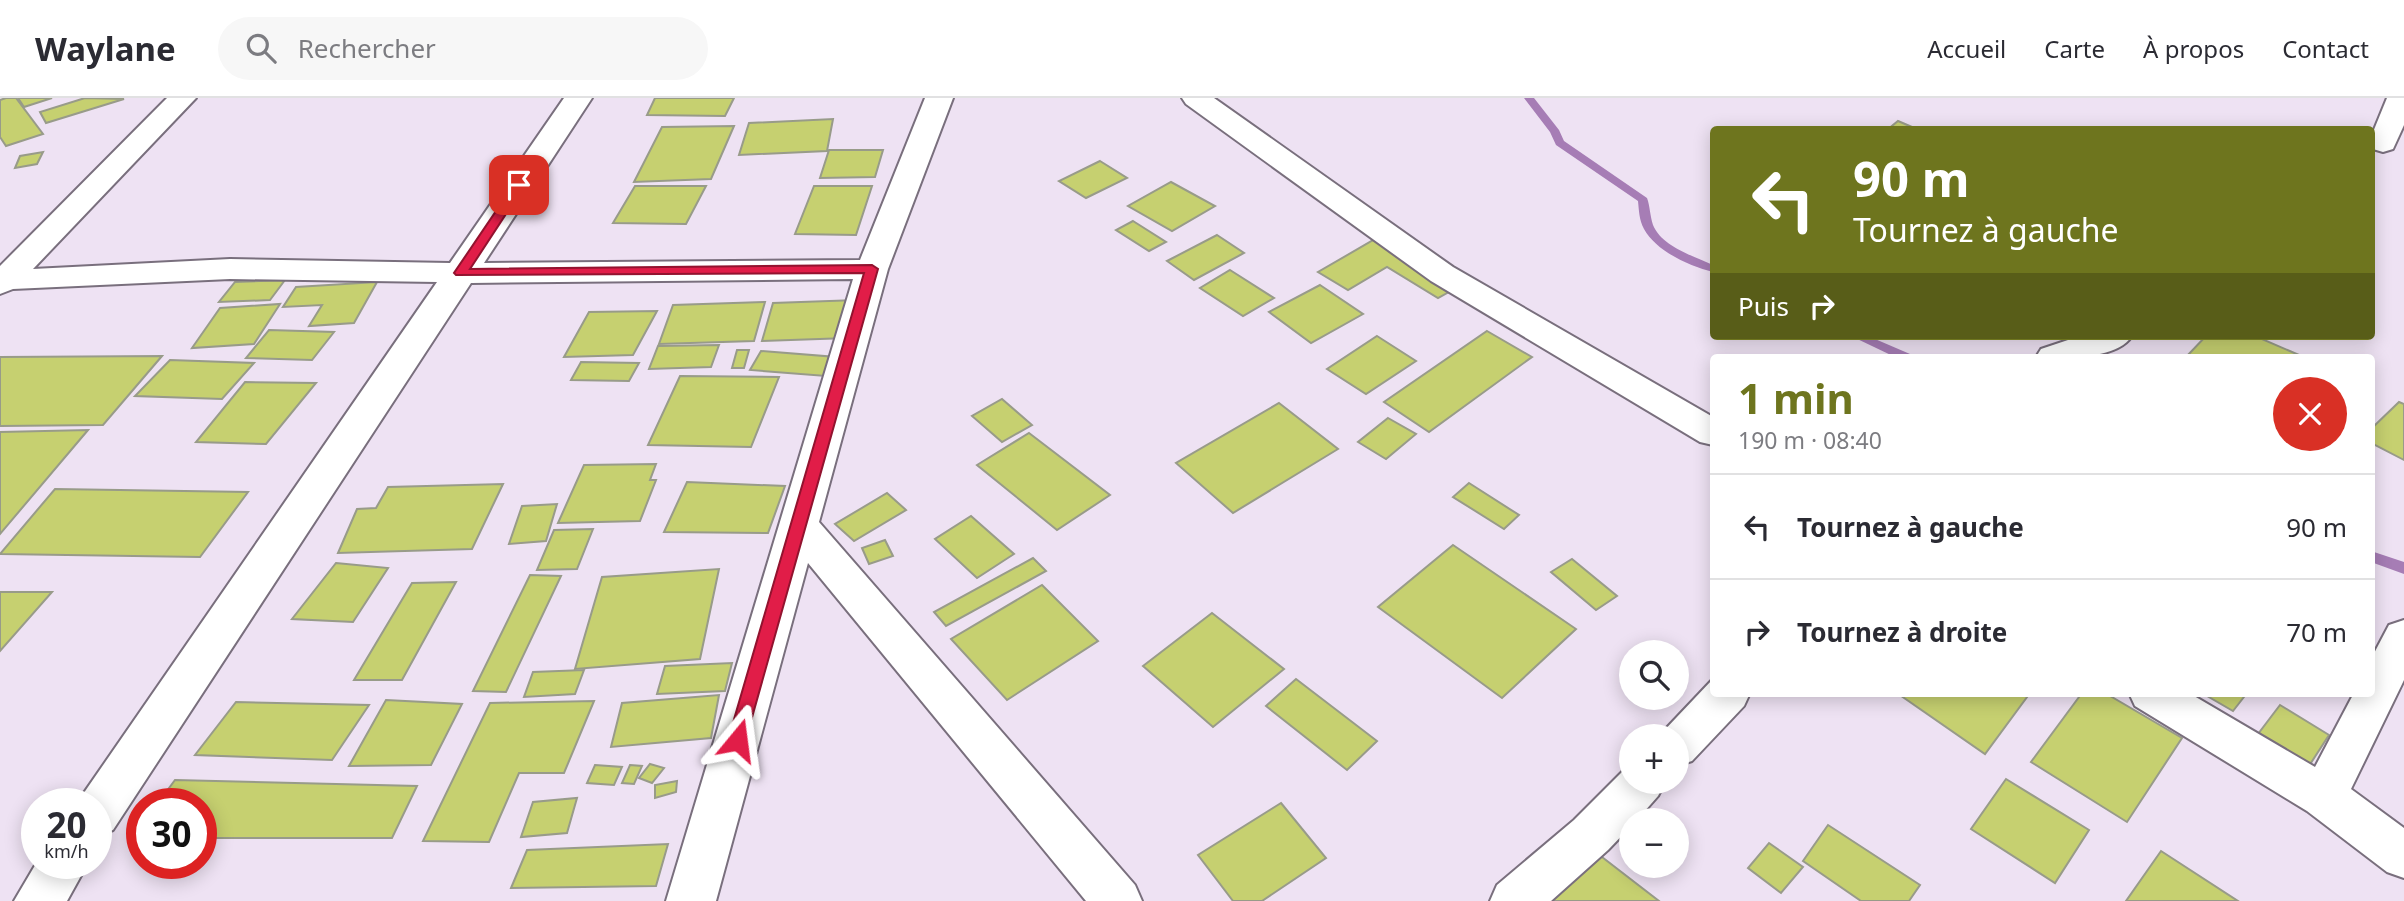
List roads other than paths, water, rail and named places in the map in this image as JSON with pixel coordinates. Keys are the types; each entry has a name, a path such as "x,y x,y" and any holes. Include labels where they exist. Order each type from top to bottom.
{"street":[{"path":"1,281 182,98"},
{"path":"112,791 578,98"},
{"path":"691,901 872,269 939,98"},
{"path":"1196,98 1443,274 1710,431"},
{"path":"2386,148 2401,98"},
{"path":"1,281 230,269 461,273 872,269"},
{"path":"2062,354 2103,340"},
{"path":"800,526 1117,901"},
{"path":"2375,695 2404,637"},
{"path":"1689,734 1724,697"},
{"path":"2158,697 2324,796 2404,856"},
{"path":"2324,796 2374,697"},
{"path":"1515,901 1591,835 1630,794"},
{"path":"39,901 53,879"}],"waterway":[{"path":"1529,98 1555,132 1560,143 1643,200 1649,228 1661,242 1710,268"},
{"path":"1866,340 1899,354"},
{"path":"2375,557 2404,568"}]}
